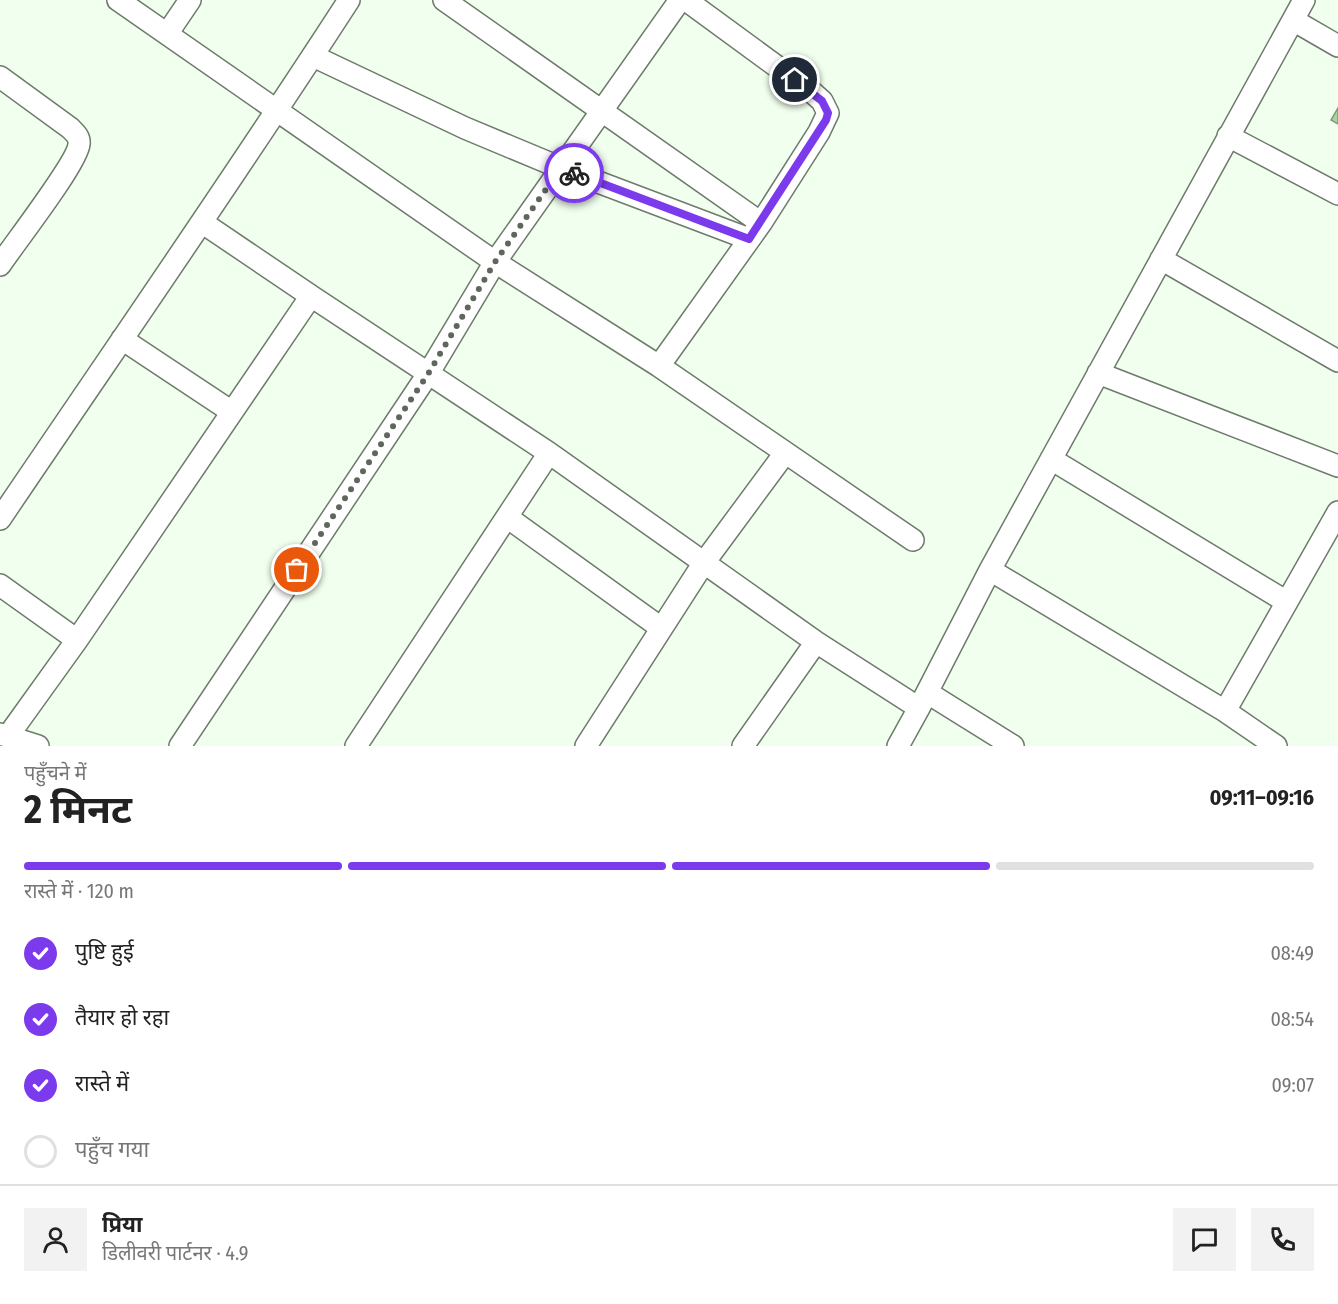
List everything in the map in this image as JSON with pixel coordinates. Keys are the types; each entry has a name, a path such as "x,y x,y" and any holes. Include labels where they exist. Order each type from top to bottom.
{"street":[{"path":"118,0 495,262 659,366 913,540"},
{"path":"167,34 190,0"},
{"path":"0,519 203,223 349,0"},
{"path":"444,0 600,111 755,231"},
{"path":"180,746 428,374 495,262 680,0"},
{"path":"659,366 755,231 819,132 828,113 822,101 813,93 686,0"},
{"path":"898,746 924,701 990,570 1304,0"},
{"path":"1293,20 1338,46"},
{"path":"313,56 465,128 561,168 755,231"},
{"path":"0,77 70,128 79,139 80,146 68,169 0,265"},
{"path":"1228,136 1338,194"},
{"path":"203,223 549,453 816,642 1013,746"},
{"path":"1161,259 1338,361"},
{"path":"38,746 4,735 77,640 311,296"},
{"path":"122,339 232,412"},
{"path":"1098,373 1338,466"},
{"path":"356,746 549,453"},
{"path":"586,746 703,564 785,453"},
{"path":"1051,459 1287,602"},
{"path":"1225,711 1338,512"},
{"path":"507,517 661,628"},
{"path":"990,570 1225,711 1276,746"},
{"path":"0,585 77,640"},
{"path":"743,746 816,642"}],"building":[{"path":"1338,108 1338,124 1331,120"}],"way so far":[{"path":"297,570 428,374 495,262 561,168 574,173"}],"route":[{"path":"574,173 749,239 826,120 828,113 822,101 795,80"}]}
